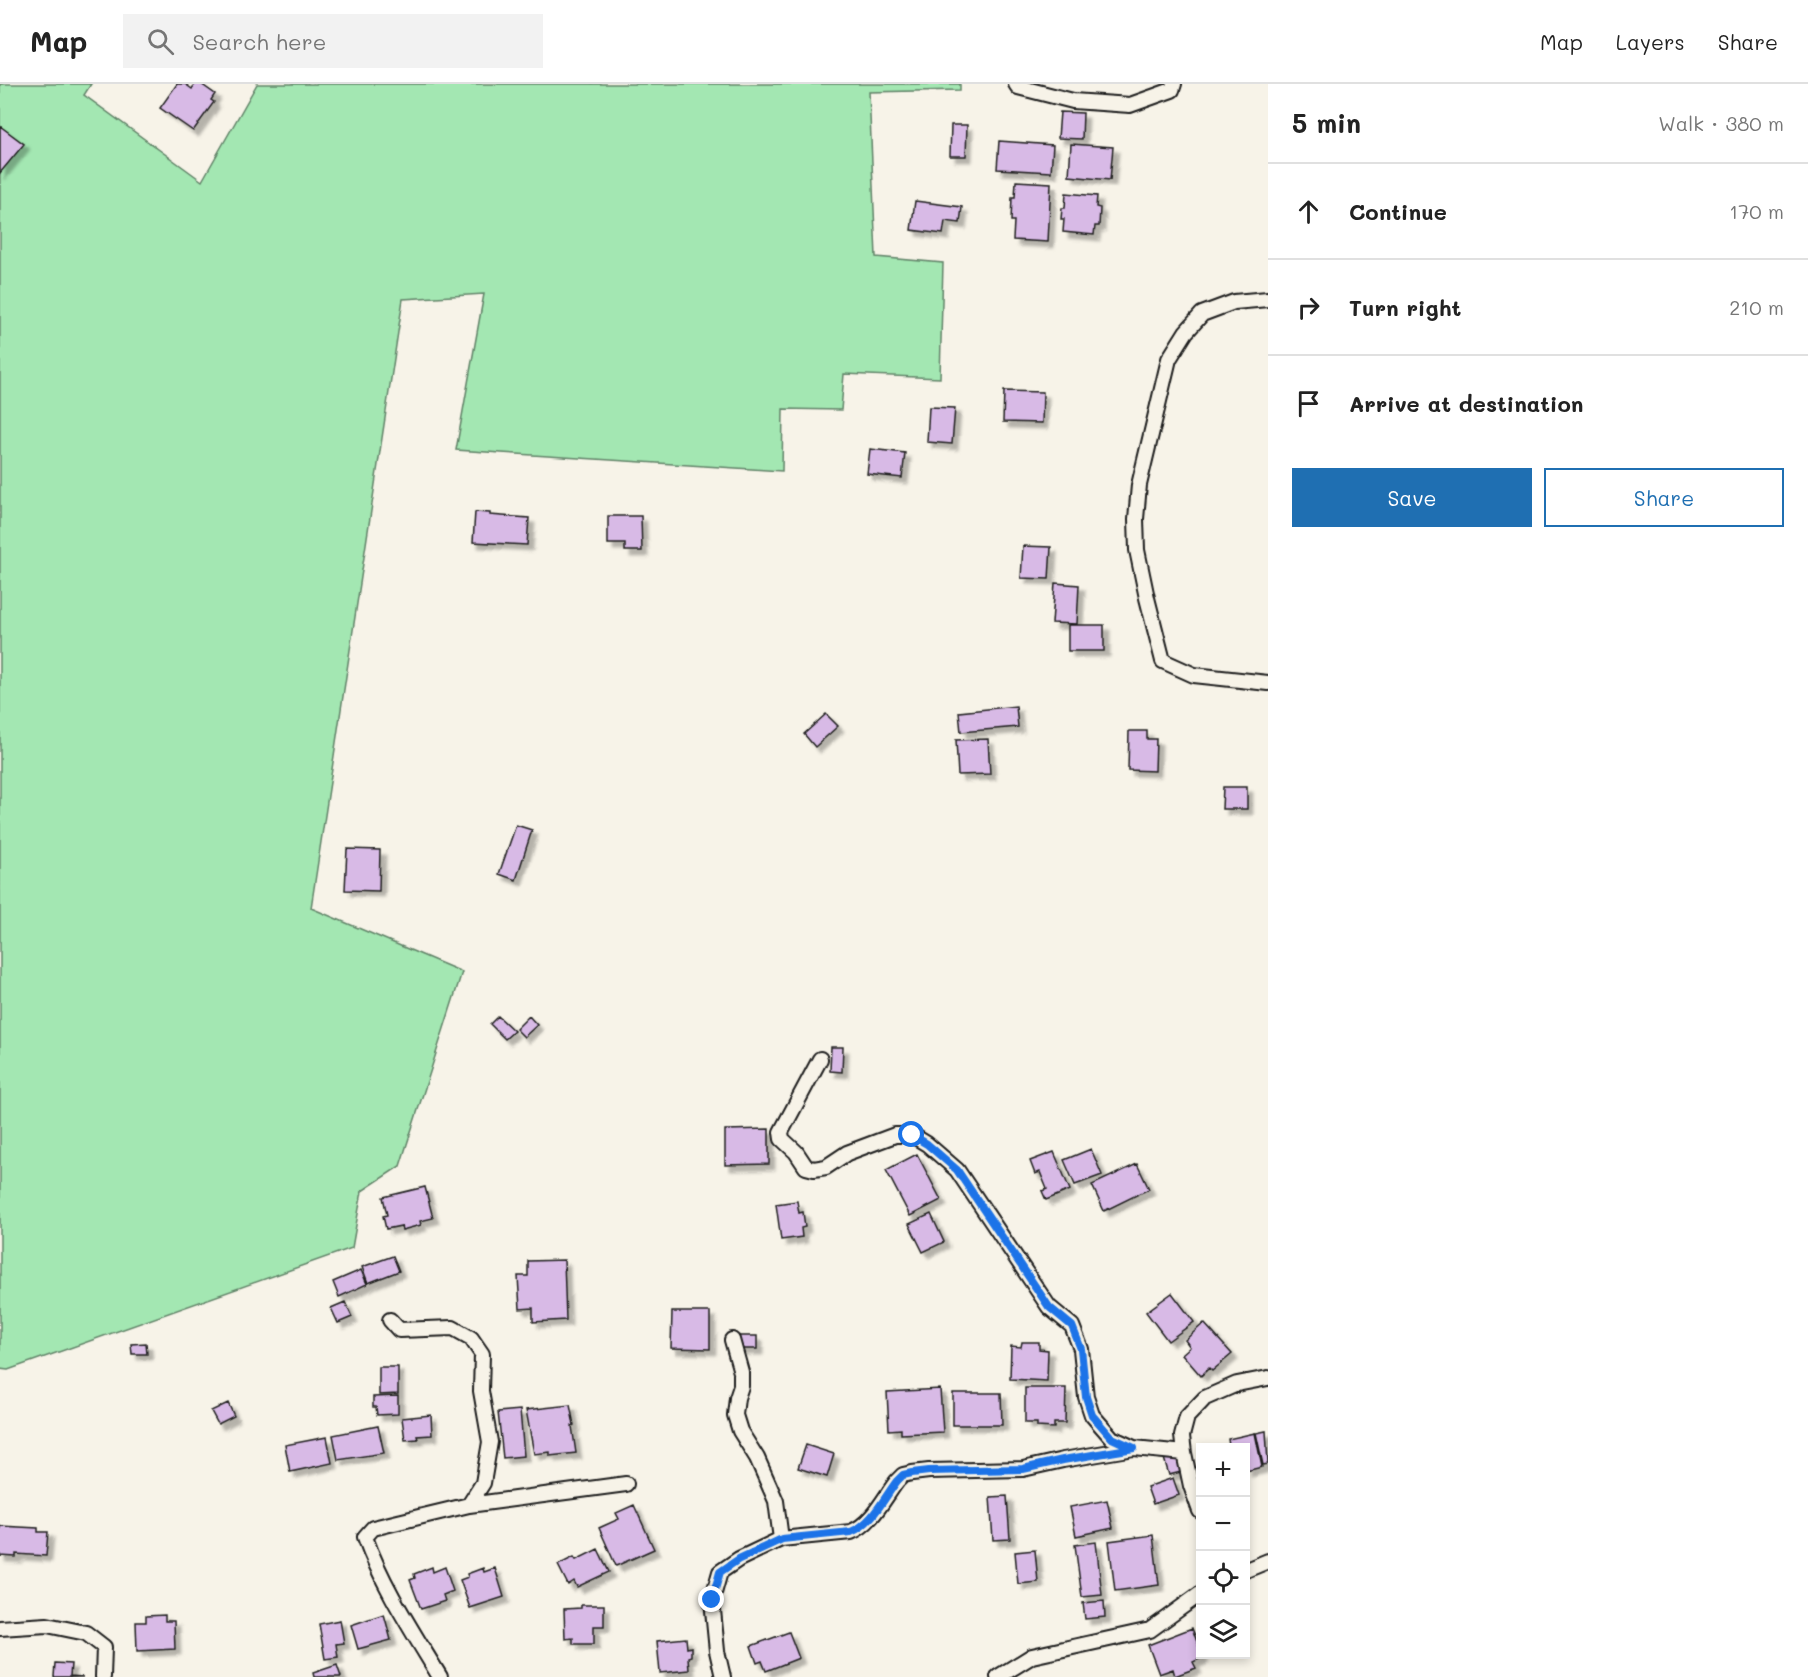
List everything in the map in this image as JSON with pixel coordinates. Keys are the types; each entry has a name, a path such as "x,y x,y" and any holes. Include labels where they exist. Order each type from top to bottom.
{"street":[{"path":"1016,84 1018,87 1073,101 1130,105 1172,90 1174,84"},
{"path":"1268,299 1234,302 1202,314 1186,332 1169,358 1139,485 1136,519 1137,550 1163,661 1194,675 1268,683"},
{"path":"820,1059 782,1132 782,1139 796,1152 806,1167 814,1169 826,1167 847,1153 895,1135 912,1135 927,1144 957,1170 1049,1307 1072,1326 1081,1349 1086,1397 1092,1415 1112,1438 1134,1448"},
{"path":"390,1320 399,1330 453,1328 471,1338 482,1354 481,1391 490,1442 483,1483 469,1505"},
{"path":"732,1340 741,1372 741,1386 735,1415 740,1431 757,1458 776,1501 782,1539"},
{"path":"1196,1500 1191,1486 1182,1436 1187,1416 1205,1398 1237,1384 1268,1378"},
{"path":"723,1677 717,1651 712,1600 720,1572 739,1559 782,1539 851,1532 859,1529 903,1475 929,1471 1023,1469 1134,1448 1184,1453"},
{"path":"440,1677 406,1621 371,1552 365,1537 373,1528 469,1505 627,1485"},
{"path":"1250,1568 1268,1561"},
{"path":"998,1677 1032,1656 1150,1630 1196,1597"},
{"path":"0,1628 47,1625 86,1633 104,1647 103,1677"}],"green space":[{"path":"0,84 91,84 84,95 202,181 257,84 960,84 960,90 869,92 876,257 943,263 940,378 844,374 841,410 783,409 782,471 456,450 484,294 403,299 311,908 462,972 400,1166 362,1191 352,1248 8,1370 0,1369"}],"building":[{"path":"177,84 185,84 192,89 195,84 201,84 215,94 211,100 214,102 193,131 160,108"},
{"path":"1060,112 1083,113 1082,139 1058,138"},
{"path":"951,125 967,125 966,156 950,156"},
{"path":"0,126 24,144 0,173"},
{"path":"999,141 1053,145 1051,172 997,169"},
{"path":"1071,144 1113,147 1110,180 1069,176"},
{"path":"1016,181 1051,183 1048,242 1013,240 1012,197 1015,197"},
{"path":"1066,193 1097,196 1096,207 1100,208 1099,226 1095,226 1094,235 1063,232 1064,219 1061,219 1062,208 1065,208"},
{"path":"915,201 962,207 960,223 945,221 943,234 911,230"},
{"path":"1004,391 1043,392 1042,423 1003,422"},
{"path":"929,407 955,408 952,444 927,442"},
{"path":"870,449 905,453 902,478 867,474"},
{"path":"475,512 529,518 527,545 473,542"},
{"path":"608,516 641,516 642,551 625,551 625,544 608,544"},
{"path":"1023,546 1051,547 1049,579 1021,578"},
{"path":"1055,583 1079,585 1077,624 1052,623"},
{"path":"1068,625 1104,625 1104,651 1068,651"},
{"path":"1016,706 1018,727 961,732 959,712"},
{"path":"826,714 838,726 815,747 804,734"},
{"path":"1129,731 1147,731 1147,739 1156,739 1155,771 1128,770"},
{"path":"988,739 990,774 958,775 956,740"},
{"path":"1223,787 1247,787 1247,809 1222,809"},
{"path":"516,825 532,830 516,880 499,874"},
{"path":"347,849 380,850 379,891 345,890"},
{"path":"498,1016 514,1031 505,1039 490,1024"},
{"path":"529,1016 537,1025 524,1037 516,1029"},
{"path":"831,1047 843,1047 842,1072 830,1071"},
{"path":"769,1129 769,1164 725,1165 725,1130"},
{"path":"1091,1149 1102,1175 1075,1185 1064,1160"},
{"path":"1054,1152 1070,1190 1046,1200 1042,1191 1047,1189 1040,1172 1035,1174 1030,1161"},
{"path":"917,1154 941,1200 910,1216 886,1170"},
{"path":"1137,1164 1149,1189 1104,1211 1092,1185"},
{"path":"425,1187 433,1218 420,1221 421,1225 402,1230 401,1226 386,1229 383,1216 387,1215 383,1197"},
{"path":"797,1201 799,1213 803,1212 805,1227 801,1228 802,1237 781,1240 776,1204"},
{"path":"931,1214 944,1242 923,1252 909,1224"},
{"path":"393,1256 399,1271 368,1283 362,1267"},
{"path":"564,1260 566,1320 533,1322 533,1308 520,1309 518,1276 528,1276 528,1261"},
{"path":"361,1270 367,1284 339,1297 333,1282"},
{"path":"1172,1293 1194,1322 1168,1341 1146,1312"},
{"path":"345,1302 352,1317 338,1323 331,1308"},
{"path":"672,1312 710,1312 710,1349 671,1348"},
{"path":"1204,1323 1232,1354 1212,1371 1209,1368 1201,1376 1182,1354 1190,1347 1185,1340"},
{"path":"739,1336 757,1336 757,1349 739,1349"},
{"path":"1022,1342 1039,1342 1039,1349 1048,1350 1047,1381 1010,1379 1011,1346 1021,1347"},
{"path":"146,1343 147,1354 132,1354 131,1344"},
{"path":"379,1367 398,1367 398,1394 379,1395"},
{"path":"1025,1388 1066,1388 1065,1423 1054,1423 1054,1428 1037,1427 1037,1423 1025,1423"},
{"path":"940,1389 943,1432 901,1434 901,1429 889,1430 887,1392"},
{"path":"953,1393 1001,1393 1002,1425 953,1425"},
{"path":"398,1396 398,1414 377,1415 376,1407 373,1407 373,1397"},
{"path":"228,1403 234,1416 218,1424 211,1411"},
{"path":"570,1405 576,1453 550,1456 550,1452 534,1454 526,1410"},
{"path":"520,1410 524,1456 503,1458 498,1412"},
{"path":"431,1415 432,1435 405,1440 402,1418"},
{"path":"378,1426 384,1453 338,1460 333,1435"},
{"path":"1266,1431 1268,1464 1263,1465 1256,1433"},
{"path":"1255,1433 1262,1467 1250,1470 1250,1443 1229,1443 1228,1439"},
{"path":"327,1437 332,1463 290,1472 285,1445"},
{"path":"806,1445 834,1454 827,1477 798,1468"},
{"path":"1163,1455 1177,1458 1181,1472 1169,1475"},
{"path":"1173,1478 1179,1495 1153,1504 1147,1487"},
{"path":"1007,1496 1010,1539 993,1540 990,1497"},
{"path":"1107,1500 1113,1528 1076,1536 1070,1507"},
{"path":"634,1505 654,1549 616,1566 599,1528 619,1519 616,1513"},
{"path":"0,1526 38,1528 38,1532 48,1532 46,1556 16,1554 16,1557 0,1556"},
{"path":"1153,1535 1159,1585 1115,1591 1109,1541"},
{"path":"1096,1542 1102,1595 1082,1597 1075,1545"},
{"path":"598,1549 609,1572 577,1587 574,1581 568,1585 558,1565 574,1557 576,1560"},
{"path":"1035,1550 1038,1582 1018,1584 1015,1552"},
{"path":"432,1567 433,1572 445,1567 453,1591 443,1595 445,1601 421,1609 410,1580 415,1578 414,1574"},
{"path":"483,1568 484,1572 495,1568 504,1597 470,1608 460,1580 468,1577 467,1574"},
{"path":"1104,1601 1105,1617 1085,1619 1083,1603"},
{"path":"581,1605 604,1605 604,1626 594,1626 594,1644 573,1644 573,1638 565,1639 564,1609 581,1608"},
{"path":"384,1614 391,1640 358,1649 351,1625"},
{"path":"165,1615 165,1621 174,1621 175,1649 137,1651 136,1622 146,1622 146,1616"},
{"path":"340,1620 344,1643 336,1644 338,1657 325,1659 319,1624"},
{"path":"1192,1628 1196,1639 1196,1659 1199,1659 1193,1662 1196,1668 1175,1676 1173,1669 1159,1674 1148,1645"},
{"path":"789,1632 799,1658 766,1671 762,1661 757,1663 751,1646"},
{"path":"686,1638 687,1648 691,1647 691,1656 688,1657 689,1670 660,1673 657,1641"},
{"path":"55,1663 71,1664 70,1676 83,1677 54,1677"},
{"path":"337,1665 341,1677 314,1677 313,1673"}],"route":[{"path":"712,1600 720,1572 739,1559 782,1539 851,1532 859,1529 903,1475 929,1471 1023,1469 1134,1448 1112,1438 1092,1415 1086,1397 1081,1349 1072,1326 1049,1307 957,1170 927,1144 912,1135"}]}
